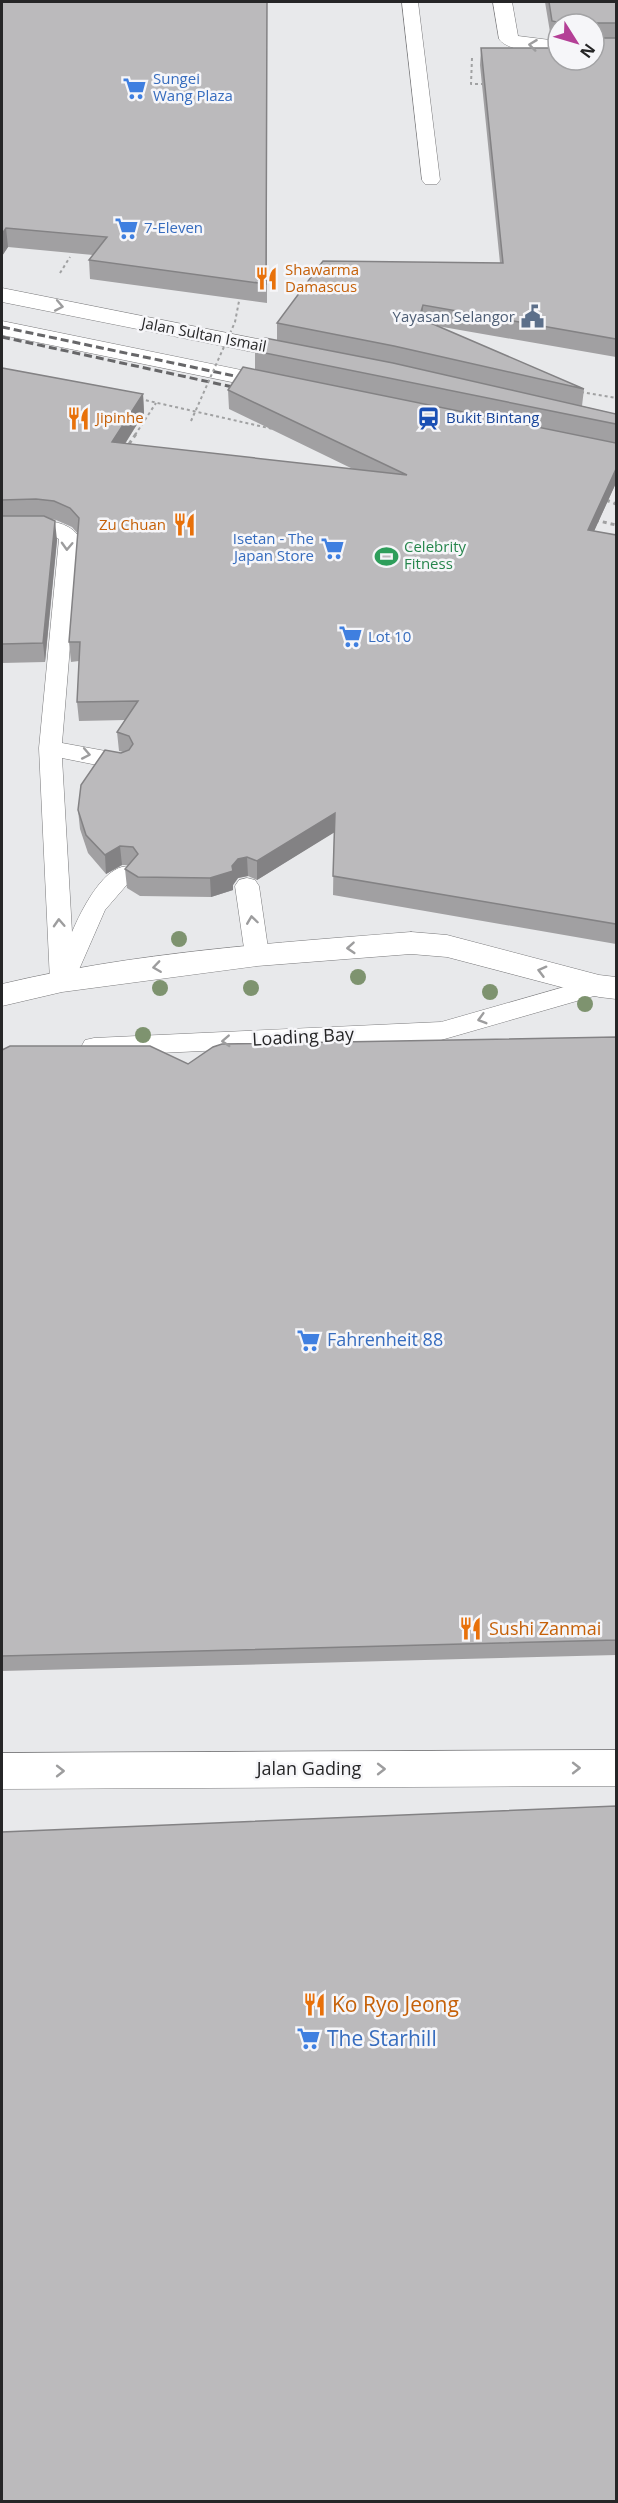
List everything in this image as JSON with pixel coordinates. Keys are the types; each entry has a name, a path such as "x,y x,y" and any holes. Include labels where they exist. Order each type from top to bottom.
{"street":[{"path":"503,2 509,39 531,45 546,46"},
{"name":"Jalan Sultan Ismail","path":"2,295 324,359"},
{"name":"Jalan Sultan Ismail","path":"2,328 303,390"},
{"path":"2,995 62,981 257,955 420,944 447,946 608,987"},
{"name":"Jalan Gading","path":"2,1771 616,1768"}],"lane":[{"path":"410,2 430,180"},
{"path":"2,527 55,528 64,531 69,537 50,748 62,981"},
{"path":"50,748 122,762"},
{"path":"62,981 95,906 125,873"},
{"path":"247,886 257,955"},
{"name":"Loading Bay","path":"73,1048 441,1031 608,987"}],"path":[{"path":"57,279 70,257"},
{"path":"191,421 235,322 240,299 239,288"},
{"path":"572,390 616,398"},
{"path":"134,398 273,430"},
{"path":"129,444 156,403"},
{"path":"602,499 616,504"},
{"path":"593,519 616,525"}],"building":[{"name":"Sungei Wang Plaza","path":"2,2 267,2 266,284 89,260 107,237 6,228 2,234"},
{"path":"549,2 616,2 616,23 606,23 606,12 551,12"},
{"path":"606,38 616,38 616,339 423,305 419,318 584,389 394,346 277,323 323,261 503,263 481,48 546,48 546,72 606,72"},
{"path":"265,338 393,363 616,414 616,424 255,351"},
{"path":"243,367 616,443 616,469 588,530 616,535 616,924 333,876 335,813 257,861 247,857 238,859 232,866 233,871 210,878 138,877 125,869 138,854 133,847 120,846 105,855 86,835 78,810 81,785 105,750 121,753 129,750 133,744 129,736 117,732 138,701 77,702 80,642 69,642 79,518 70,508 54,501 2,500 2,368 143,394 112,442 407,475 228,390"},
{"path":"2,516 44,516 55,521 43,643 2,644"},
{"name":"Fahrenheit 88","path":"616,1037 616,1640 2,1656 2,1050 10,1046 150,1046 188,1064 213,1047 222,1044"},
{"name":"The Starhill","path":"616,1806 616,2502 2,2502 2,1832"}],"railway":[{"path":"2,327 249,379"},
{"path":"2,337 242,389"}],"place":[{"name":"Sungei Wang Plaza","path":"135,88"},
{"name":"7-Eleven","path":"126,228"},
{"name":"Shawarma Damascus","path":"267,279"},
{"name":"Yayasan Selangor","path":"533,317"},
{"name":"Jipinhe","path":"78,418"},
{"name":"Bukit Bintang","path":"428,418"},
{"name":"Zu Chuan","path":"184,525"},
{"name":"Isetan - The Japan Store","path":"332,548"},
{"name":"Celebrity Fitness","path":"386,556"},
{"name":"Lot 10","path":"350,637"},
{"name":"Fahrenheit 88","path":"309,1340"},
{"name":"Sushi Zanmai","path":"471,1629"},
{"name":"Ko Ryo Jeong","path":"314,2005"},
{"name":"The Starhill","path":"309,2039"}]}
